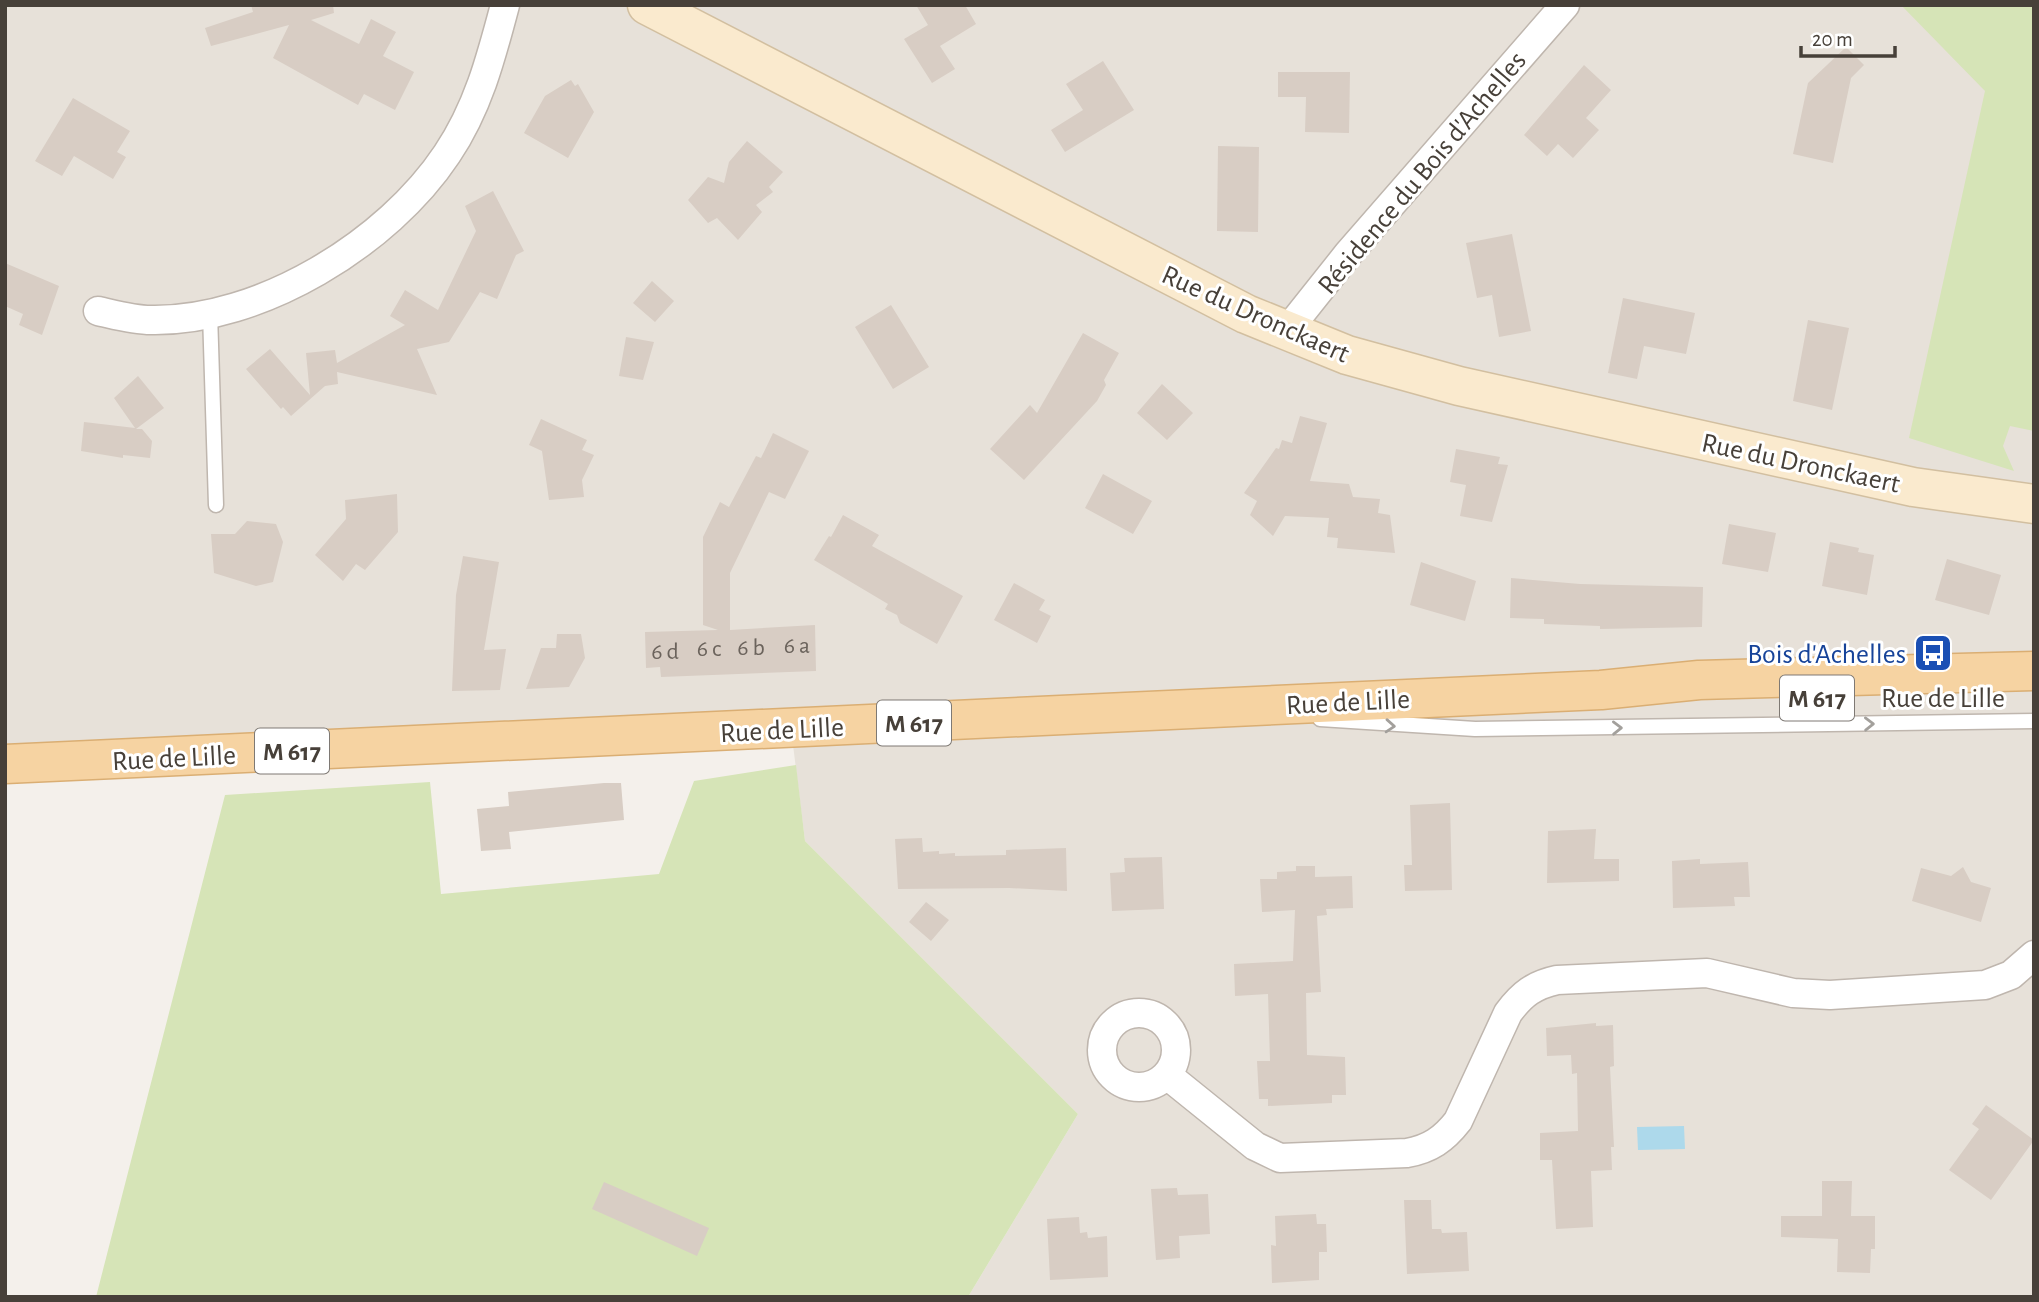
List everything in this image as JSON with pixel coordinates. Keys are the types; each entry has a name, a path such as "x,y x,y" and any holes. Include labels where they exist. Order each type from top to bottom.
{"main road":[{"name":"Rue du Dronckaert","path":"647,5 1113,247 1286,332 1405,373 1913,487 2034,524"},
{"name":"Rue du Dronckaert","path":"1913,487 2034,504"},
{"name":"Rue de Lille","path":"5,764 1601,690 1699,680 2034,671"},
{"name":"Rue de Lille","path":"1601,690 1652,695 1768,698 2034,696"}],"street":[{"path":"99,311 151,320 210,313 267,295 324,267 377,229 415,194 447,154 470,114 488,71 505,5"},
{"name":"Résidence du Bois d'Achelles","path":"1286,332 1348,254 1559,8"},
{"path":"1167,1075 1255,1146 1280,1158 1407,1153 1436,1144 1458,1122 1508,1013 1519,999 1542,984 1557,980 1707,973 1814,996 1964,988 1998,981 2011,975 2034,955"}],"lane":[{"path":"210,313 216,505"},
{"path":"1250,706 1339,722 1465,729 2034,721"}],"shaded area":[{"path":"5,5 2034,5 2034,1297 968,1297 1078,1114 805,841 791,729 5,757"}],"green space":[{"path":"1901,5 2034,5 2034,431 2010,426 2003,446 2014,471 1909,438 1985,91"},
{"path":"796,765 805,841 1078,1114 968,1297 96,1297 225,795 430,782 441,894 659,874 694,781"}],"water":[{"path":"1684,1126 1685,1149 1638,1150 1637,1127"}],"building":[{"path":"251,5 333,5 334,13 311,20 359,44 371,19 396,32 383,56 414,72 395,110 364,94 358,105 273,58 289,25 211,46 205,28 253,12"},
{"path":"916,5 965,5 976,24 940,46 955,69 932,83 904,39 928,25"},
{"path":"1846,47 1864,65 1851,78 1833,163 1793,154 1808,83"},
{"path":"1103,61 1134,110 1065,152 1051,130 1083,110 1066,84"},
{"path":"1584,65 1611,90 1586,118 1599,130 1573,158 1558,144 1547,156 1524,135"},
{"path":"1278,72 1350,72 1349,133 1305,132 1306,97 1278,97"},
{"path":"571,80 575,86 578,84 594,112 568,158 524,133 545,96"},
{"path":"73,98 130,131 117,152 126,157 113,179 74,156 62,176 35,161"},
{"path":"747,141 783,172 769,187 773,192 756,205 762,212 738,240 717,218 708,223 688,200 708,177 724,183 729,162"},
{"path":"1218,146 1259,147 1258,232 1217,231"},
{"path":"493,191 524,251 516,255 497,299 480,292 449,342 417,349 437,395 337,372 338,384 325,386 291,416 283,407 281,409 246,369 270,349 310,395 306,353 335,350 337,363 405,325 390,316 405,290 438,310 476,231 465,206"},
{"path":"1512,234 1531,331 1499,337 1492,295 1477,298 1466,243"},
{"path":"5,263 59,286 42,335 19,325 23,314 5,306"},
{"path":"652,281 674,301 655,322 633,303"},
{"path":"1623,298 1695,313 1686,354 1644,346 1637,379 1608,373"},
{"path":"891,305 929,367 893,389 855,327"},
{"path":"1808,320 1849,328 1832,410 1793,401"},
{"path":"1083,333 1119,353 1104,380 1106,385 1097,401 1024,480 990,449 1030,405 1037,413"},
{"path":"626,337 654,342 643,380 619,376"},
{"path":"138,376 164,408 136,429 142,429 152,441 150,458 123,455 123,458 81,451 84,422 135,428 114,398"},
{"path":"1162,384 1193,413 1167,440 1137,413"},
{"path":"1300,416 1327,423 1310,481 1349,484 1353,497 1380,499 1378,513 1390,515 1395,553 1337,548 1338,538 1327,537 1329,518 1285,516 1273,536 1250,515 1257,501 1244,493 1276,448 1279,449 1282,440 1292,443"},
{"path":"541,419 587,440 582,450 594,455 582,480 584,497 549,500 542,451 529,445"},
{"path":"773,433 809,451 785,499 769,492 730,573 730,630 815,625 816,671 661,677 660,667 646,668 645,632 718,630 703,625 703,537 720,502 729,507 756,456 761,458"},
{"path":"1456,449 1500,457 1498,464 1508,465 1492,522 1460,516 1466,485 1450,482"},
{"path":"1103,474 1152,501 1133,534 1085,508"},
{"path":"397,494 398,532 365,570 356,564 343,581 315,555 346,519 345,500"},
{"path":"843,515 879,535 872,546 963,596 937,644 900,623 897,615 885,609 888,604 814,560"},
{"path":"247,521 276,524 283,542 273,582 256,586 214,573 211,534 235,534"},
{"path":"1729,524 1776,533 1768,572 1722,564"},
{"path":"1830,542 1859,548 1858,552 1874,555 1867,595 1822,586"},
{"path":"463,556 499,562 484,650 506,649 500,690 452,691 456,595"},
{"path":"1947,559 2001,575 1989,615 1935,600"},
{"path":"1421,562 1476,581 1465,621 1410,605"},
{"path":"1511,578 1580,584 1703,587 1702,627 1600,629 1600,626 1544,624 1544,619 1510,618"},
{"path":"1014,583 1045,600 1039,610 1051,616 1037,643 994,620"},
{"path":"557,634 581,634 585,658 569,687 526,689 541,648 556,648"},
{"path":"621,783 624,820 509,832 511,849 481,851 477,809 509,806 508,792"},
{"path":"1450,803 1452,890 1405,891 1404,865 1412,865 1410,805"},
{"path":"1596,829 1594,859 1619,859 1619,881 1547,883 1548,831"},
{"path":"922,838 923,852 955,853 955,856 1006,855 1006,850 1066,848 1067,891 1009,888 898,889 895,839"},
{"path":"1162,857 1164,909 1112,911 1110,873 1125,872 1124,858"},
{"path":"1700,859 1700,864 1748,862 1750,897 1734,897 1735,906 1673,908 1672,861"},
{"path":"1296,866 1315,866 1315,877 1352,876 1353,908 1326,909 1327,915 1317,916 1321,992 1306,993 1307,1055 1345,1057 1346,1095 1332,1095 1332,1103 1268,1106 1268,1099 1259,1099 1257,1061 1270,1061 1268,994 1235,996 1234,964 1293,961 1295,910 1262,912 1260,879 1277,879 1277,872 1296,871"},
{"path":"1963,867 1971,882 1991,888 1981,922 1912,901 1921,868 1951,876"},
{"path":"926,902 949,920 931,941 909,922"},
{"path":"1596,1023 1596,1026 1613,1025 1614,1066 1610,1067 1614,1147 1611,1147 1612,1170 1591,1171 1593,1227 1556,1229 1552,1160 1540,1160 1540,1133 1578,1131 1577,1073 1572,1074 1571,1055 1547,1056 1546,1028"},
{"path":"1986,1105 2034,1140 1991,1200 1949,1170 1979,1129 1972,1124"},
{"path":"1822,1181 1852,1181 1851,1216 1875,1216 1875,1249 1871,1249 1870,1273 1837,1272 1838,1239 1781,1237 1781,1216 1822,1216"},
{"path":"604,1182 709,1228 697,1256 592,1209"},
{"path":"1177,1188 1178,1195 1208,1194 1210,1234 1179,1236 1180,1258 1156,1260 1151,1189"},
{"path":"1404,1200 1431,1200 1432,1229 1441,1229 1442,1233 1467,1232 1469,1271 1407,1274"},
{"path":"1316,1214 1317,1224 1326,1224 1327,1252 1319,1252 1319,1280 1272,1283 1271,1245 1276,1246 1275,1216"},
{"path":"1079,1217 1080,1233 1087,1232 1088,1238 1107,1236 1108,1277 1050,1280 1047,1219"}],"place":[{"name":"Bois d'Achelles","path":"1933,653"}]}
